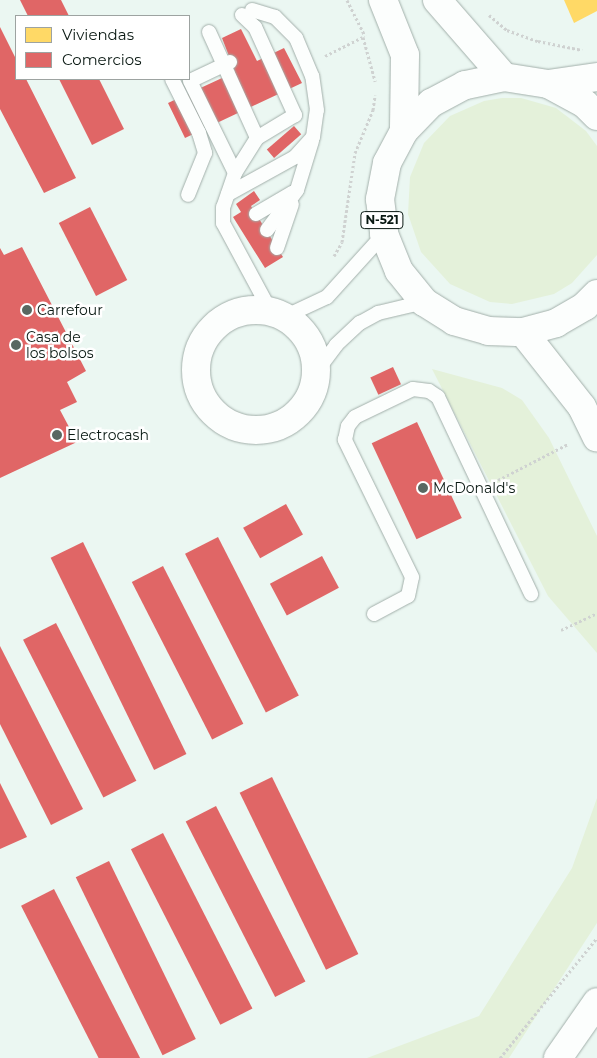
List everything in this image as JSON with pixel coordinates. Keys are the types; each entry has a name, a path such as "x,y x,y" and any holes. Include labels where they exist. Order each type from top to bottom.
{"main road":[{"name":"N-521","path":"383,0 405,55 404,131"},
{"path":"437,0 504,77"},
{"name":"N-521","path":"548,84 504,77 465,84 431,103 404,131 387,164 380,199 384,234 399,271 424,302 462,324 488,331 523,332 556,323 585,306 597,294"},
{"path":"548,84 597,77"},
{"path":"548,84 585,104 597,116"},
{"path":"250,310 278,315 308,340 316,372 305,404 280,425 257,430 240,428 212,411 203,398 197,382 196,364 200,347 210,332 235,314 250,310"},
{"path":"523,332 582,407 595,435"},
{"path":"558,1058 597,1002"}],"lane":[{"path":"277,248 313,137 317,110 316,91 302,50 284,23 247,12 258,48 295,115 257,138 235,173 228,194 223,223 278,315 327,297 384,234"},
{"path":"209,32 228,67 257,138"},
{"path":"228,67 190,81 235,173"},
{"path":"172,80 199,133 205,153 188,195"},
{"path":"228,194 294,157 313,137"},
{"path":"256,214 297,190"},
{"path":"267,230 297,190"},
{"path":"316,372 336,345 360,323 378,313 424,302"},
{"path":"374,614 408,596 412,577 345,440 348,426 355,417 413,389 429,391 438,396 531,594"}],"path":[{"path":"485,12 507,30 538,41 590,50"},
{"path":"332,259 342,242 355,152 373,110 375,93 370,55 363,36 335,51"},
{"path":"482,488 595,435"},
{"path":"561,630 597,613"},
{"path":"500,1058 597,938"}],"green space":[{"path":"502,98 521,98 556,108 586,131 597,146 597,255 572,283 554,294 512,304 490,302 450,284 421,252 408,214 410,177 424,143 450,116 484,101"},
{"path":"432,369 502,388 522,400 549,438 597,536 597,653 548,596"},
{"path":"597,798 597,923 509,1058 367,1058 479,1016 572,868"}],"building: Viviendas":[{"path":"564,0 597,0 597,11 574,23"}],"building: Comercios":[{"path":"20,0 61,0 68,15 28,15"},
{"path":"0,27 15,57 15,80 27,80 76,178 44,193 0,109"},
{"path":"241,29 257,61 284,48 302,83 185,138 168,103 235,72 222,38"},
{"path":"60,80 100,80 124,129 92,145"},
{"path":"294,126 301,134 274,158 267,150"},
{"path":"254,191 260,200 251,206 283,257 265,268 233,217 241,212 236,204"},
{"path":"90,207 127,280 96,296 59,223"},
{"name":"Carrefour","path":"22,247 86,371 67,382 77,402 60,410 77,442 0,478 0,248 4,255"},
{"path":"393,367 401,384 378,395 370,378"},
{"path":"417,422 462,518 416,539 372,443"},
{"path":"286,504 303,535 260,558 243,528"},
{"path":"218,537 299,696 266,712 185,554"},
{"path":"83,542 186,754 154,770 51,558"},
{"path":"322,556 339,588 287,615 270,584"},
{"path":"163,566 243,724 212,740 132,582"},
{"path":"56,623 136,781 103,798 23,640"},
{"path":"0,646 83,809 51,825 0,724"},
{"path":"272,777 358,954 326,970 240,793"},
{"path":"0,783 27,837 0,849"},
{"path":"216,806 305,982 275,997 186,821"},
{"path":"163,833 252,1009 220,1025 131,849"},
{"path":"109,861 196,1039 163,1055 76,877"},
{"path":"54,889 140,1058 99,1058 21,906"}],"place":[{"name":"Carrefour","path":"27,310"},
{"name":"Casa de los bolsos","path":"16,345"},
{"name":"Electrocash","path":"57,435"},
{"name":"McDonald's","path":"423,488"}]}
